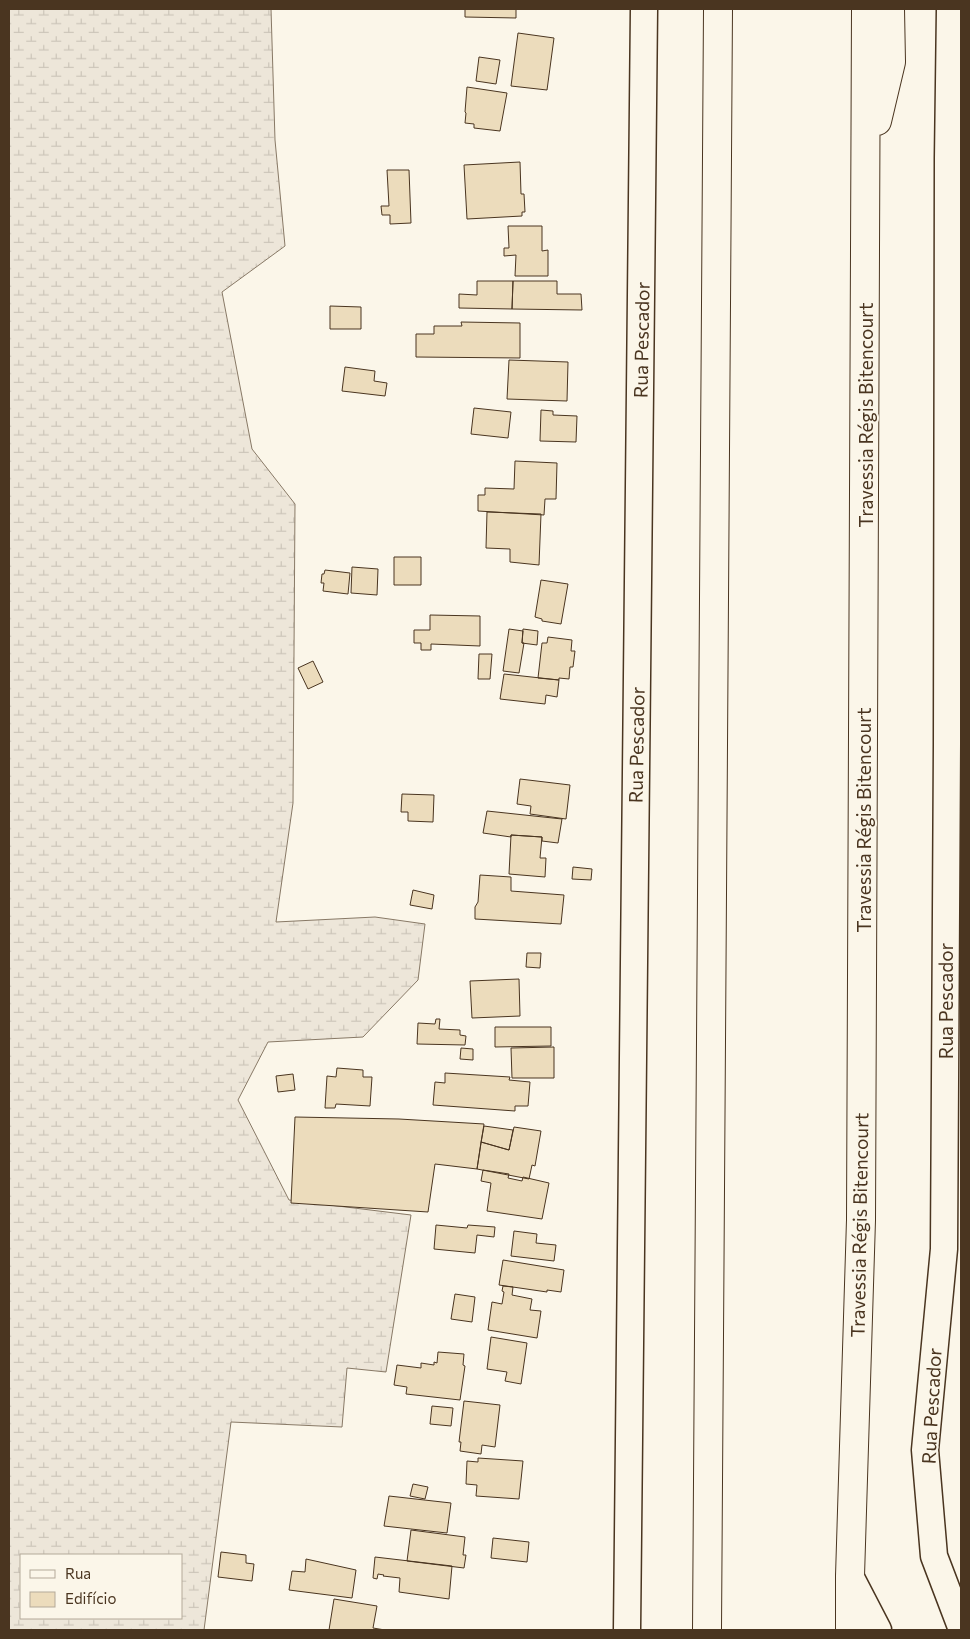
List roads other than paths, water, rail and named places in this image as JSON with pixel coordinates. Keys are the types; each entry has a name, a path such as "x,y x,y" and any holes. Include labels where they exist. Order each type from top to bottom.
{"highway":[{"path":"707,1630 718,9"},
{"name":"Travessia Régis Bitencourt","path":"850,1630 861,1220 866,9"},
{"path":"866,172 891,62 890,9"}],"street":[{"name":"Rua Pescador","path":"627,1630 644,9"},
{"name":"Rua Pescador","path":"950,9 944,1249 925,1450 934,1556 961,1627"},
{"path":"850,1576 878,1630"}]}
